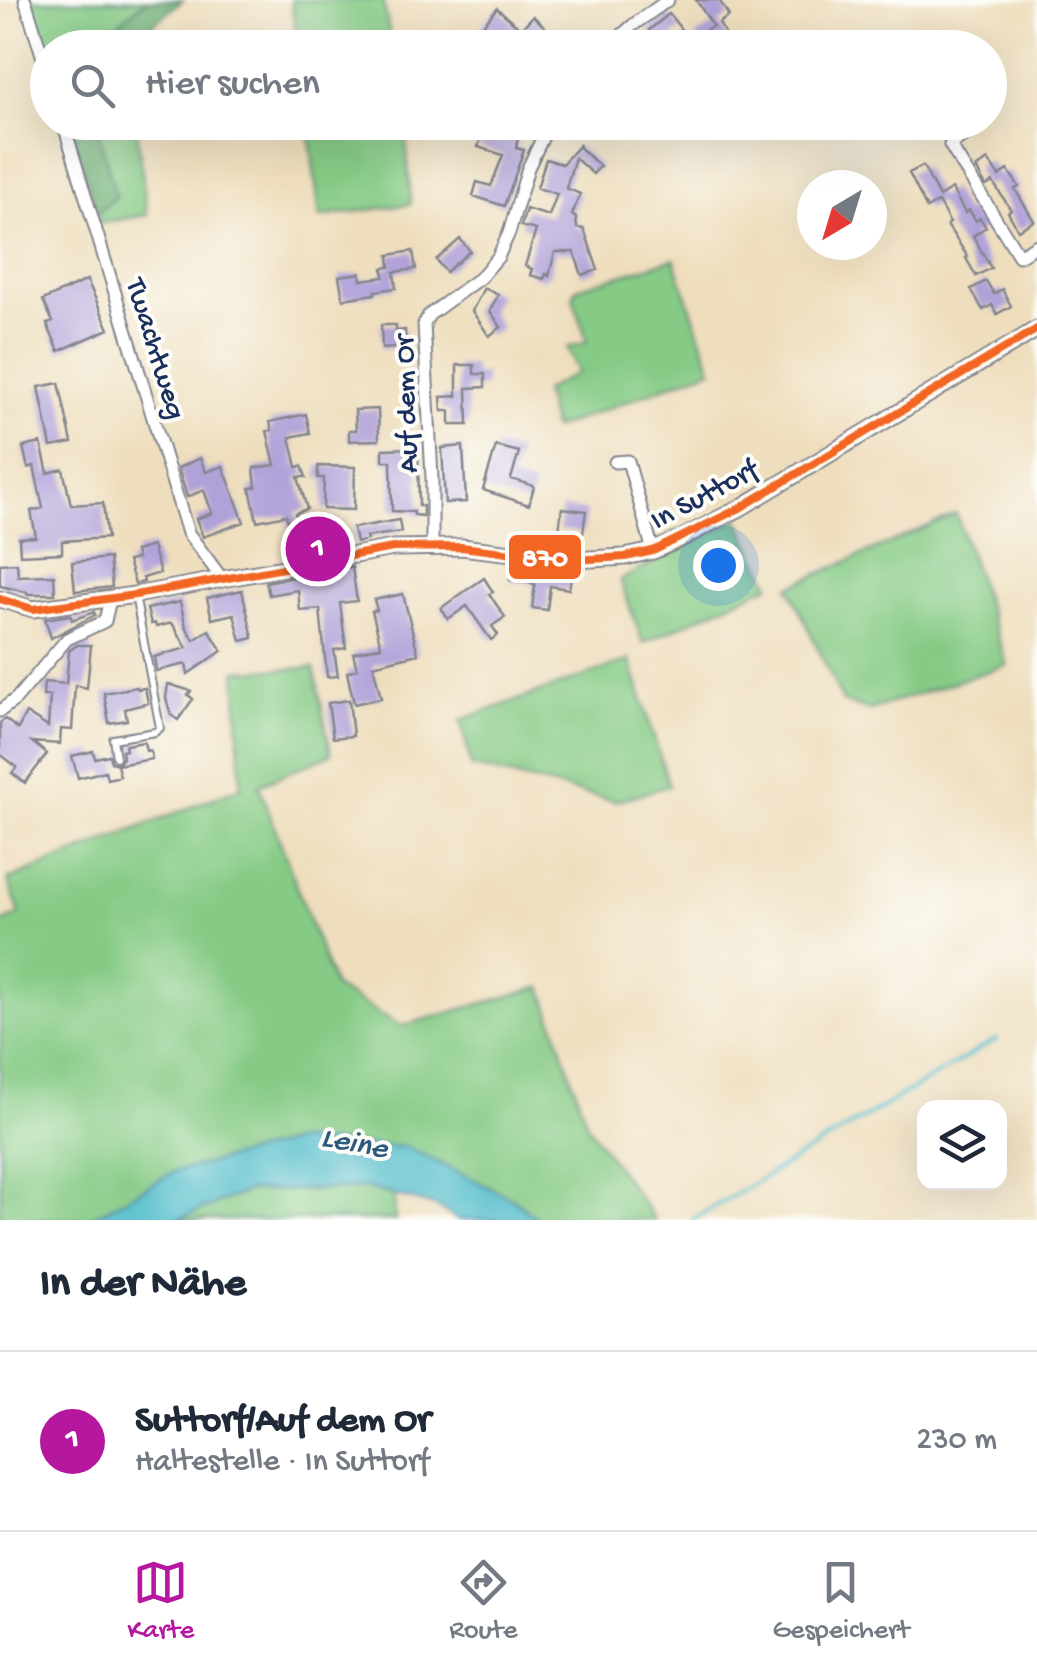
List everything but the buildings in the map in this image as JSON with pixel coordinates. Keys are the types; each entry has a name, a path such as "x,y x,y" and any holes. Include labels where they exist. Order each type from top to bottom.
{"main road":[{"name":"In Suttorf","path":"0,599 33,609 135,595 393,548 461,547 573,560 653,551 740,508 1037,329"}],"street":[{"path":"25,0 34,30"},
{"path":"627,30 668,0"},
{"name":"Twachtweg","path":"68,140 188,533 223,580"},
{"name":"Auf dem Or","path":"432,547 424,324 429,315 481,277 498,256 510,233 528,168 541,140"},
{"path":"958,140 950,145 1019,256 1037,245"},
{"path":"615,462 628,461 653,551"},
{"path":"0,711 16,699 67,639 105,621 110,599"}],"lane":[{"path":"116,757 113,739 155,732 161,724 135,595"}],"green space":[{"path":"30,0 146,0 111,30 38,30"},
{"path":"146,0 183,0 146,30 111,30"},
{"path":"291,0 383,0 389,30 295,30"},
{"path":"74,140 101,140 116,197 97,212"},
{"path":"101,140 138,140 147,215 101,223 97,212 116,197"},
{"path":"310,140 406,140 411,204 320,217"},
{"path":"674,259 712,369 553,429 544,391 578,372 567,348 587,342 573,297 577,288"},
{"path":"956,514 1007,665 869,710 843,702 789,587"},
{"path":"738,519 770,585 643,643 620,580"},
{"path":"630,660 669,786 615,801 471,766 461,720"},
{"path":"314,668 331,754 259,785 334,987 401,1026 542,987 587,1125 655,1220 539,1220 513,1199 406,1147 173,1172 88,1220 0,1220 0,924 20,914 8,880 241,787 236,671"},
{"path":"368,1188 394,1195 395,1220 176,1220 248,1191"}],"water":[{"path":"297,1141 406,1147 513,1199 539,1220 458,1220 435,1206 368,1188 248,1191 176,1220 88,1220 173,1172"}],"waterway":[{"path":"692,1220 997,1039"}],"transit line":[{"name":"870","path":"0,599 33,609 135,595 393,548 461,547 573,560 653,551 740,508 1037,329"}],"place":[{"name":"Suttorf/Auf dem Or","path":"318,549"}],"water label":[{"name":"Leine","path":"355,1140"}]}
